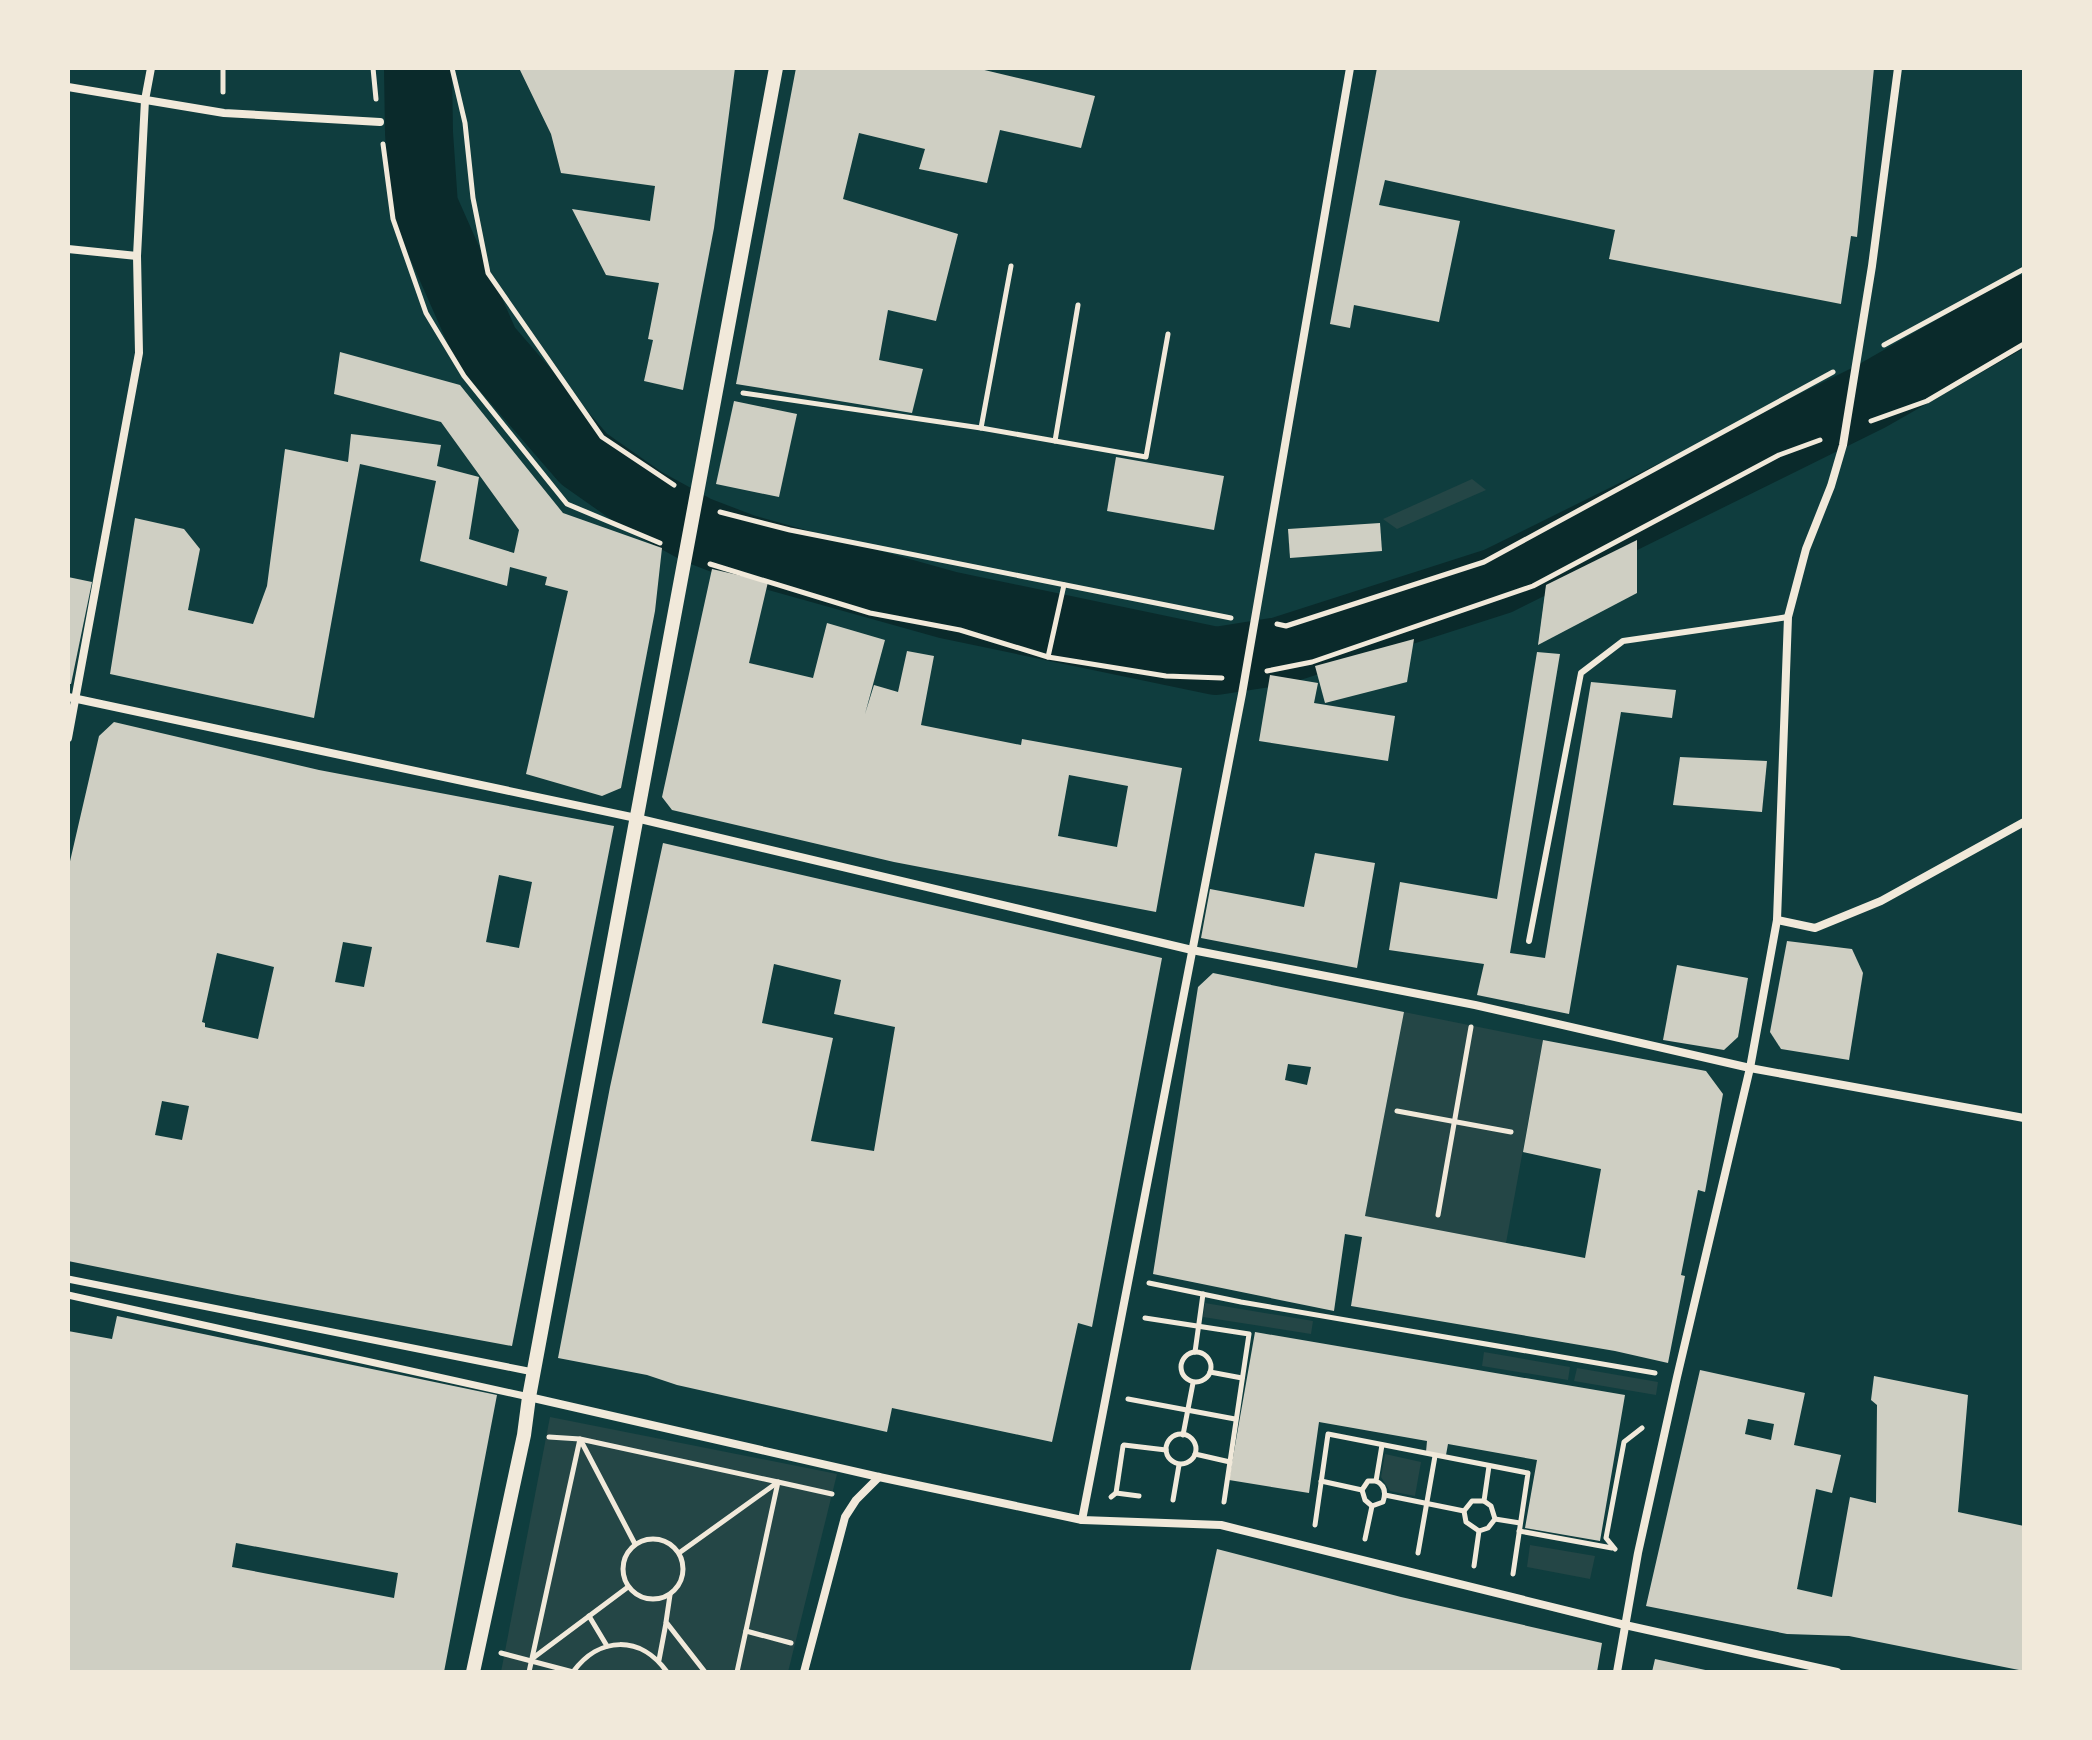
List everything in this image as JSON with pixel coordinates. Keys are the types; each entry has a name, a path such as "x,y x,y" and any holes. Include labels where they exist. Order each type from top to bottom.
{"street":[{"path":"68,738 72,698 139,353 137,256 145,100 151,68"},
{"path":"473,1672 524,1435 776,68"},
{"path":"1082,1520 1242,694 1350,68"},
{"path":"1617,1672 1638,1553 1750,1068 1777,920 1788,617 1806,549 1831,486 1843,445 1872,266 1898,68"},
{"path":"68,87 224,113 380,122"},
{"path":"68,249 137,256"},
{"path":"72,698 636,818 1192,950 1475,1005 1750,1068 2024,1118"},
{"path":"1777,920 1815,928 1828,923 1881,901 2024,822"},
{"path":"68,1279 534,1372"},
{"path":"68,1295 1082,1520 1221,1525 1625,1625 1837,1672"},
{"path":"804,1672 845,1517 856,1500 879,1477"}],"lane":[{"path":"1529,941 1581,673 1623,641 1788,617"}],"path":[{"path":"373,68 393,219 426,313 464,376 567,504 670,547"},
{"path":"452,68 465,123 473,198 488,273 602,437 675,485"},
{"path":"981,428 1011,266"},
{"path":"1878,348 2024,269"},
{"path":"1055,441 1078,305"},
{"path":"718,389 981,428 1146,457 1168,334"},
{"path":"1868,422 1927,401 2024,344"},
{"path":"1273,624 1286,626 1484,562 1838,370"},
{"path":"1258,673 1312,662 1533,586 1779,455 1823,439"},
{"path":"711,510 790,530 1232,618"},
{"path":"699,559 870,613 960,630 1048,657 1166,676 1231,679"},
{"path":"1048,657 1064,585"},
{"path":"1438,1215 1475,1005"},
{"path":"1397,1111 1511,1132"},
{"path":"1128,1279 1677,1377"},
{"path":"1195,1352 1203,1294"},
{"path":"1144,1318 1249,1334 1224,1506 1211,1505"},
{"path":"1195,1352 1208,1359 1210,1372 1204,1380 1193,1383 1185,1378 1181,1368 1186,1355 1195,1352"},
{"path":"1210,1372 1242,1378"},
{"path":"1183,1435 1193,1383"},
{"path":"1107,1395 1235,1419"},
{"path":"1615,1549 1606,1538 1624,1442 1646,1424"},
{"path":"1315,1526 1328,1434 1528,1473 1513,1574 1500,1572"},
{"path":"524,1435 580,1439 856,1500"},
{"path":"1183,1435 1193,1440 1195,1454 1189,1462 1179,1465 1170,1459 1166,1450 1172,1437 1183,1435"},
{"path":"580,1439 635,1544"},
{"path":"529,1672 580,1439"},
{"path":"1124,1445 1166,1450"},
{"path":"1376,1481 1382,1445"},
{"path":"1195,1454 1230,1462"},
{"path":"1418,1554 1435,1456"},
{"path":"1173,1500 1179,1465"},
{"path":"1484,1501 1489,1466"},
{"path":"1321,1481 1362,1490"},
{"path":"1362,1490 1368,1481 1376,1481 1383,1487 1383,1502 1372,1506"},
{"path":"679,1553 778,1482"},
{"path":"737,1672 778,1482"},
{"path":"1362,1490 1365,1500 1372,1506"},
{"path":"1082,1520 1116,1493 1145,1496"},
{"path":"1385,1495 1464,1511"},
{"path":"1159,1498 1186,1501"},
{"path":"1479,1531 1466,1522 1464,1511 1472,1501 1484,1501 1491,1506 1495,1519"},
{"path":"1365,1540 1372,1506"},
{"path":"1495,1519 1520,1523"},
{"path":"1479,1531 1488,1528 1495,1519"},
{"path":"1300,1522 1328,1529"},
{"path":"1474,1567 1479,1531"},
{"path":"1519,1531 1638,1553"},
{"path":"1353,1536 1378,1543"},
{"path":"659,1661 670,1595 682,1580 682,1562 679,1553 664,1541 654,1539 635,1544 622,1569 628,1587 643,1598 652,1600 670,1595"},
{"path":"1612,1563 1615,1549"},
{"path":"1405,1550 1432,1557"},
{"path":"1460,1563 1487,1569"},
{"path":"532,1659 628,1587"},
{"path":"589,1616 608,1646"},
{"path":"666,1622 705,1672"},
{"path":"746,1631 811,1648"},
{"path":"532,1659 573,1672 588,1655 608,1646 635,1646 659,1661 667,1672"}],"shaded area":[{"path":"1472,479 1486,490 1397,529 1383,519"},
{"path":"1404,1012 1543,1040 1506,1243 1365,1216"},
{"path":"1205,1303 1313,1321 1311,1334 1203,1317"},
{"path":"1484,1352 1570,1367 1568,1380 1482,1366"},
{"path":"1577,1368 1658,1382 1656,1395 1574,1381"},
{"path":"550,1417 837,1474 788,1672 501,1672"},
{"path":"1385,1454 1421,1462 1415,1496 1390,1491 1381,1477"},
{"path":"1530,1545 1595,1556 1590,1579 1527,1567"}],"building":[{"path":"519,68 735,68 714,228 683,390 644,381 653,340 648,339 659,283 606,275 572,209 650,221 655,186 561,173 551,134"},
{"path":"796,68 976,68 1095,96 1081,148 1000,130 987,183 919,169 925,149 859,133 843,199 958,234 936,321 888,310 879,360 923,369 912,413 736,384"},
{"path":"1377,68 1874,68 1857,237 1851,236 1841,304 1609,259 1615,230 1385,180 1379,205 1460,221 1439,322 1354,305 1350,328 1330,324"},
{"path":"340,352 460,385 563,513 662,548 655,611 621,788 602,796 526,774 568,591 545,585 547,577 510,567 507,586 420,561 436,481 360,464 314,718 110,674 135,518 184,529 200,549 188,610 253,624 267,586 285,449 348,462 351,434 441,445 437,466 479,477 469,539 514,553 519,530 441,422 334,394"},
{"path":"734,401 797,414 779,497 716,484"},
{"path":"1116,457 1224,476 1214,530 1107,511"},
{"path":"1380,523 1382,551 1290,558 1288,529"},
{"path":"1637,540 1637,593 1538,645 1546,585"},
{"path":"712,569 768,582 749,663 813,678 827,623 885,640 865,714 874,685 898,692 907,651 934,656 921,725 1021,745 1022,739 1182,768 1156,912 894,862 672,810 662,797","holes":["1069,775 1128,786 1117,847 1058,836"]},
{"path":"68,577 92,582 71,684 68,684"},
{"path":"1414,639 1407,682 1325,703 1315,666"},
{"path":"1537,652 1560,654 1510,953 1545,958 1591,682 1676,690 1672,718 1621,712 1569,1014 1477,995 1484,964 1389,950 1400,882 1497,899"},
{"path":"1270,675 1318,683 1314,703 1395,716 1388,761 1259,741"},
{"path":"114,722 319,770 614,826 512,1346 68,1261 68,870 99,736","holes":["499,875 532,882 519,948 486,942","343,942 372,947 364,987 335,982","217,953 274,967 258,1039 205,1027 202,1022","162,1101 189,1106 182,1140 155,1135"]},
{"path":"1680,757 1767,761 1762,812 1673,805"},
{"path":"663,843 1162,958 1092,1327 1078,1323 1052,1442 892,1408 887,1432 677,1385 647,1375 558,1358 610,1087","holes":["774,964 841,980 834,1014 895,1027 874,1151 811,1141 833,1038 762,1023"]},
{"path":"1315,853 1375,863 1357,968 1201,938 1210,889 1304,907"},
{"path":"1787,941 1852,949 1863,973 1849,1060 1781,1049 1770,1032"},
{"path":"1677,965 1748,978 1738,1037 1724,1050 1663,1040"},
{"path":"1213,973 1404,1012 1365,1216 1585,1258 1601,1169 1523,1152 1543,1040 1706,1071 1723,1094 1705,1192 1698,1190 1668,1363 1615,1351 1351,1306 1362,1237 1345,1234 1334,1311 1153,1274 1198,987","holes":["1288,1064 1311,1067 1307,1085 1285,1080"]},
{"path":"117,1316 497,1395 444,1672 68,1672 68,1331 112,1339","holes":["236,1543 398,1573 394,1598 232,1567"]},
{"path":"1255,1332 1625,1395 1600,1541 1525,1528 1537,1460 1448,1444 1446,1455 1426,1452 1427,1441 1319,1422 1309,1493 1229,1480"},
{"path":"1700,1370 1805,1393 1794,1445 1841,1455 1832,1493 1816,1489 1797,1589 1832,1597 1850,1497 1876,1503 1877,1405 1871,1400 1874,1376 1968,1395 1958,1512 2024,1526 2024,1671 1849,1636 1787,1634 1646,1606","holes":["1748,1419 1774,1424 1771,1440 1745,1434"]},
{"path":"1217,1549 1401,1597 1602,1643 1597,1672 1190,1672"},
{"path":"1655,1659 1710,1671 1710,1672 1652,1672"}],"waterway":[{"path":"418,68 424,206 486,346 584,459 644,501 697,530 744,548 948,605 1216,661 1280,651 1498,581 1870,397 2024,309"}]}
